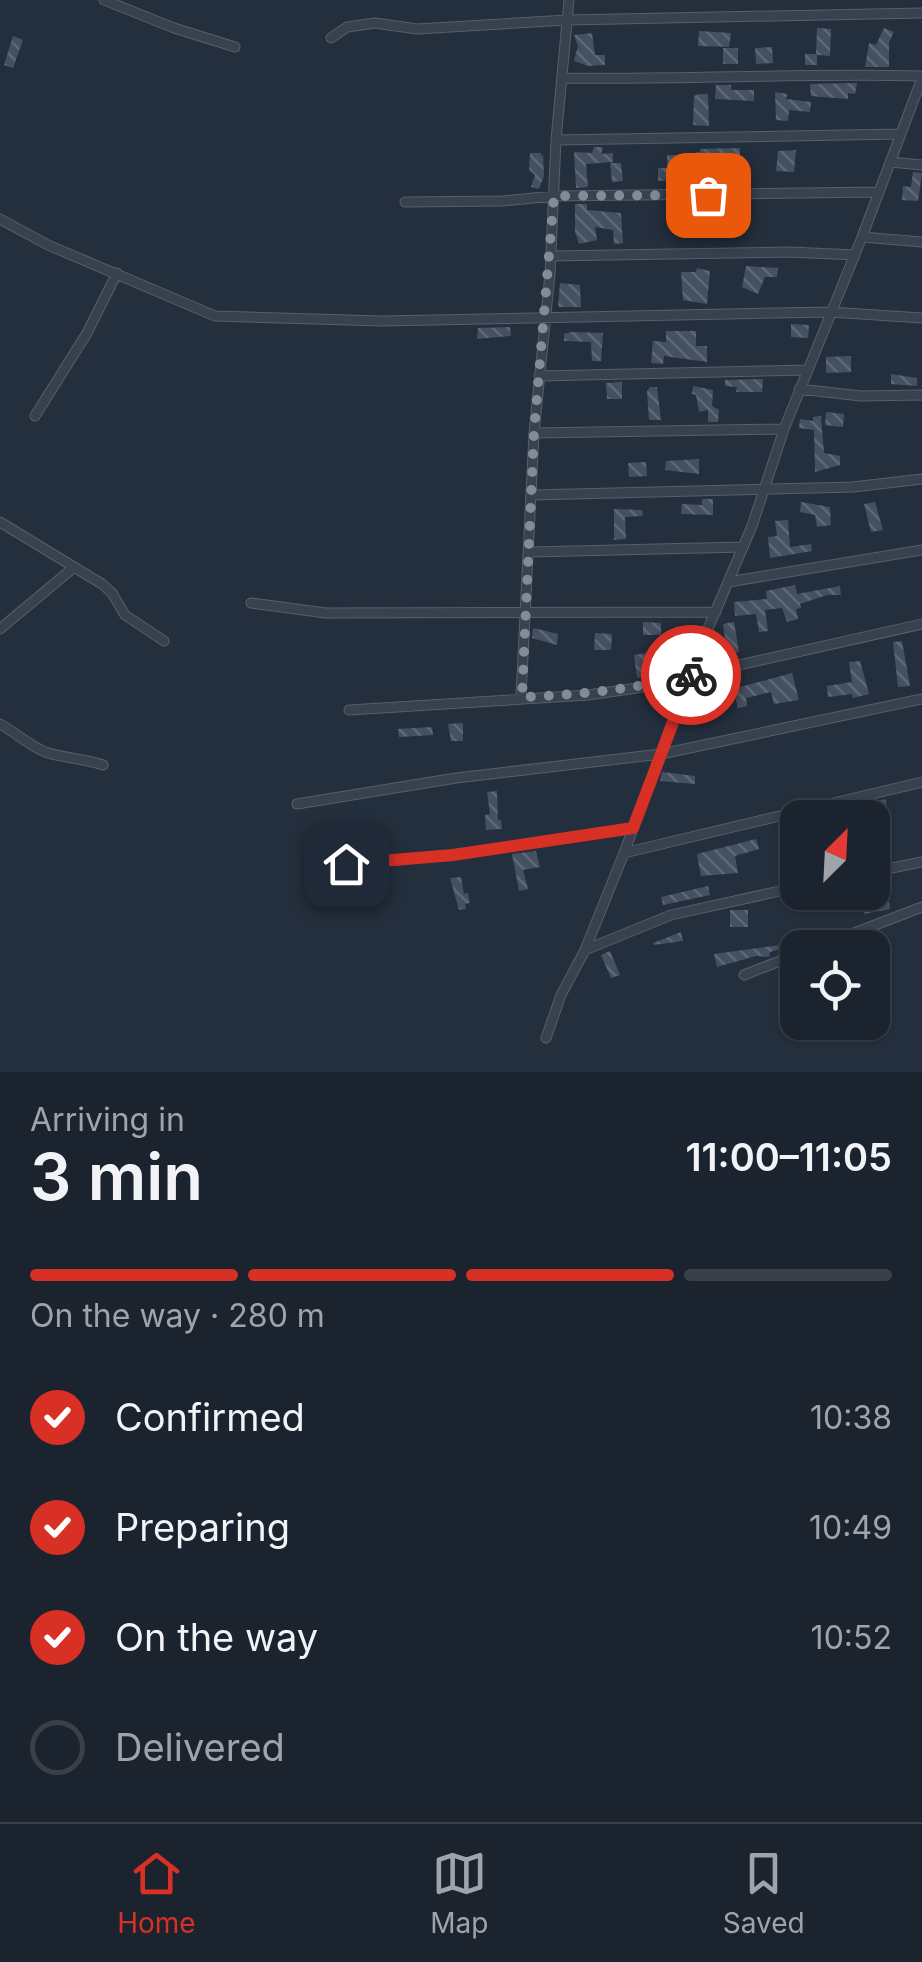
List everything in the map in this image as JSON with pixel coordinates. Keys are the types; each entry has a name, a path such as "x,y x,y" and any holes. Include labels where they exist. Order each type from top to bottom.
{"street":[{"path":"104,0 236,47"},
{"path":"522,697 534,432 569,0"},
{"path":"330,38 347,27 375,24 418,29 567,20 922,13"},
{"path":"546,1038 586,950 743,547 784,429 918,98 922,77 808,73 666,80 562,78"},
{"path":"556,140 901,134"},
{"path":"890,162 922,165"},
{"path":"405,202 877,192"},
{"path":"0,219 48,245 215,316 382,321 830,312 922,318"},
{"path":"862,238 922,242"},
{"path":"551,256 790,252 855,255"},
{"path":"35,416 87,333 117,272"},
{"path":"539,376 808,370"},
{"path":"800,390 860,396 922,395"},
{"path":"534,432 784,429"},
{"path":"532,495 853,487 922,479"},
{"path":"0,522 102,584 125,615 164,641"},
{"path":"530,552 743,547"},
{"path":"728,582 922,550"},
{"path":"0,628 73,568"},
{"path":"252,603 326,613 716,612"},
{"path":"349,710 588,695 638,688 922,624"},
{"path":"297,804 456,778 661,754 922,700"},
{"path":"0,724 51,754 80,757 103,765"},
{"path":"624,852 922,782"},
{"path":"311,868 453,855 633,828"},
{"path":"890,868 922,862"},
{"path":"586,950 671,915 780,891"},
{"path":"862,930 922,907"},
{"path":"744,974 780,961"}],"building":[{"path":"817,28 831,29 830,56 817,55 817,65 805,65 805,54 816,54"},
{"path":"884,28 894,32 889,42 889,67 865,67 869,43 876,45"},
{"path":"699,31 731,33 729,47 698,46"},
{"path":"592,33 595,55 605,55 605,65 588,66 574,61 578,46 574,35"},
{"path":"13,36 23,40 13,68 4,65"},
{"path":"772,47 773,63 756,64 755,48"},
{"path":"723,48 738,48 738,64 723,64"},
{"path":"857,83 855,94 848,93 848,99 811,96 810,84"},
{"path":"716,85 731,85 731,90 754,90 754,101 715,99"},
{"path":"775,92 787,94 786,99 811,102 810,112 789,110 788,121 776,120"},
{"path":"708,94 709,126 693,125 694,96"},
{"path":"594,147 603,147 601,154 613,153 613,162 586,164 588,187 576,188 574,152 592,153"},
{"path":"740,148 740,158 723,159 723,177 711,177 711,161 696,161 700,149"},
{"path":"796,150 794,172 776,171 778,151"},
{"path":"530,153 541,153 541,157 543,154 544,176 539,189 531,187 535,175 529,170"},
{"path":"667,155 676,155 676,176 688,176 688,185 676,186 675,180 658,181 658,168 667,168"},
{"path":"610,163 621,163 623,181 612,182"},
{"path":"913,172 922,173 918,201 902,200 903,186 911,187"},
{"path":"575,204 587,204 587,210 621,213 623,243 614,244 613,230 595,227 597,240 579,244"},
{"path":"746,266 778,268 777,277 765,277 758,294 742,287"},
{"path":"697,268 710,271 707,304 683,300 681,272 696,272"},
{"path":"560,283 580,285 581,307 558,307"},
{"path":"791,324 809,325 808,338 791,337"},
{"path":"510,327 511,336 477,339 478,328"},
{"path":"666,331 696,331 696,346 707,346 707,362 664,356 663,364 651,363 653,341 666,342"},
{"path":"603,333 601,361 592,361 591,342 564,341 564,334"},
{"path":"851,356 851,372 826,373 826,357"},
{"path":"891,374 917,378 917,386 891,384"},
{"path":"763,379 762,392 736,392 737,387 725,386 725,380"},
{"path":"622,382 622,399 607,399 606,383"},
{"path":"693,386 713,390 712,406 719,410 718,422 708,422 708,410 699,412"},
{"path":"650,387 657,387 661,420 649,420"},
{"path":"826,412 844,414 843,427 825,425"},
{"path":"821,416 824,453 840,456 840,465 815,472 814,430 799,428 800,419 813,421 813,417"},
{"path":"699,459 699,474 665,470 666,461"},
{"path":"646,462 647,476 629,477 628,463"},
{"path":"702,499 713,499 713,515 681,514 682,504 702,505"},
{"path":"801,502 830,507 831,525 817,527 815,515 800,512"},
{"path":"875,502 883,530 871,532 864,504"},
{"path":"614,509 642,510 643,516 625,517 626,539 614,540"},
{"path":"788,520 790,547 811,544 812,551 770,558 768,537 777,536 775,521"},
{"path":"795,585 797,594 840,586 841,595 827,595 800,604 801,608 796,609 798,619 787,622 782,608 765,610 768,631 759,632 756,614 735,616 734,602 767,599 766,591"},
{"path":"643,622 661,623 661,635 643,635"},
{"path":"734,622 739,652 727,655 723,624"},
{"path":"533,628 558,634 557,645 532,638"},
{"path":"595,633 612,634 611,650 594,650"},
{"path":"902,641 910,686 898,687 893,642"},
{"path":"645,653 650,676 637,678 634,655"},
{"path":"860,661 869,694 828,697 827,686 852,682 849,662"},
{"path":"792,673 799,700 774,704 771,692 746,698 747,706 738,708 733,689"},
{"path":"463,723 463,741 451,741 448,724"},
{"path":"432,727 433,735 399,737 398,729"},
{"path":"662,772 695,776 695,784 660,781"},
{"path":"497,791 502,829 486,830 485,815 490,814 487,792"},
{"path":"756,839 759,849 735,856 738,873 701,876 697,854"},
{"path":"536,851 540,867 523,870 528,889 519,891 512,854"},
{"path":"461,877 470,903 459,910 450,878"},
{"path":"708,886 710,895 663,905 661,897"},
{"path":"730,910 748,910 748,927 730,927"},
{"path":"681,932 683,941 653,943"},
{"path":"780,945 769,957 756,956 717,967 714,954"},
{"path":"610,951 620,975 611,978 601,955"}],"way so far":[{"path":"691,675 588,695 522,697 534,432 554,196 708,195"}],"route":[{"path":"346,864 453,855 633,828 691,675"}]}
